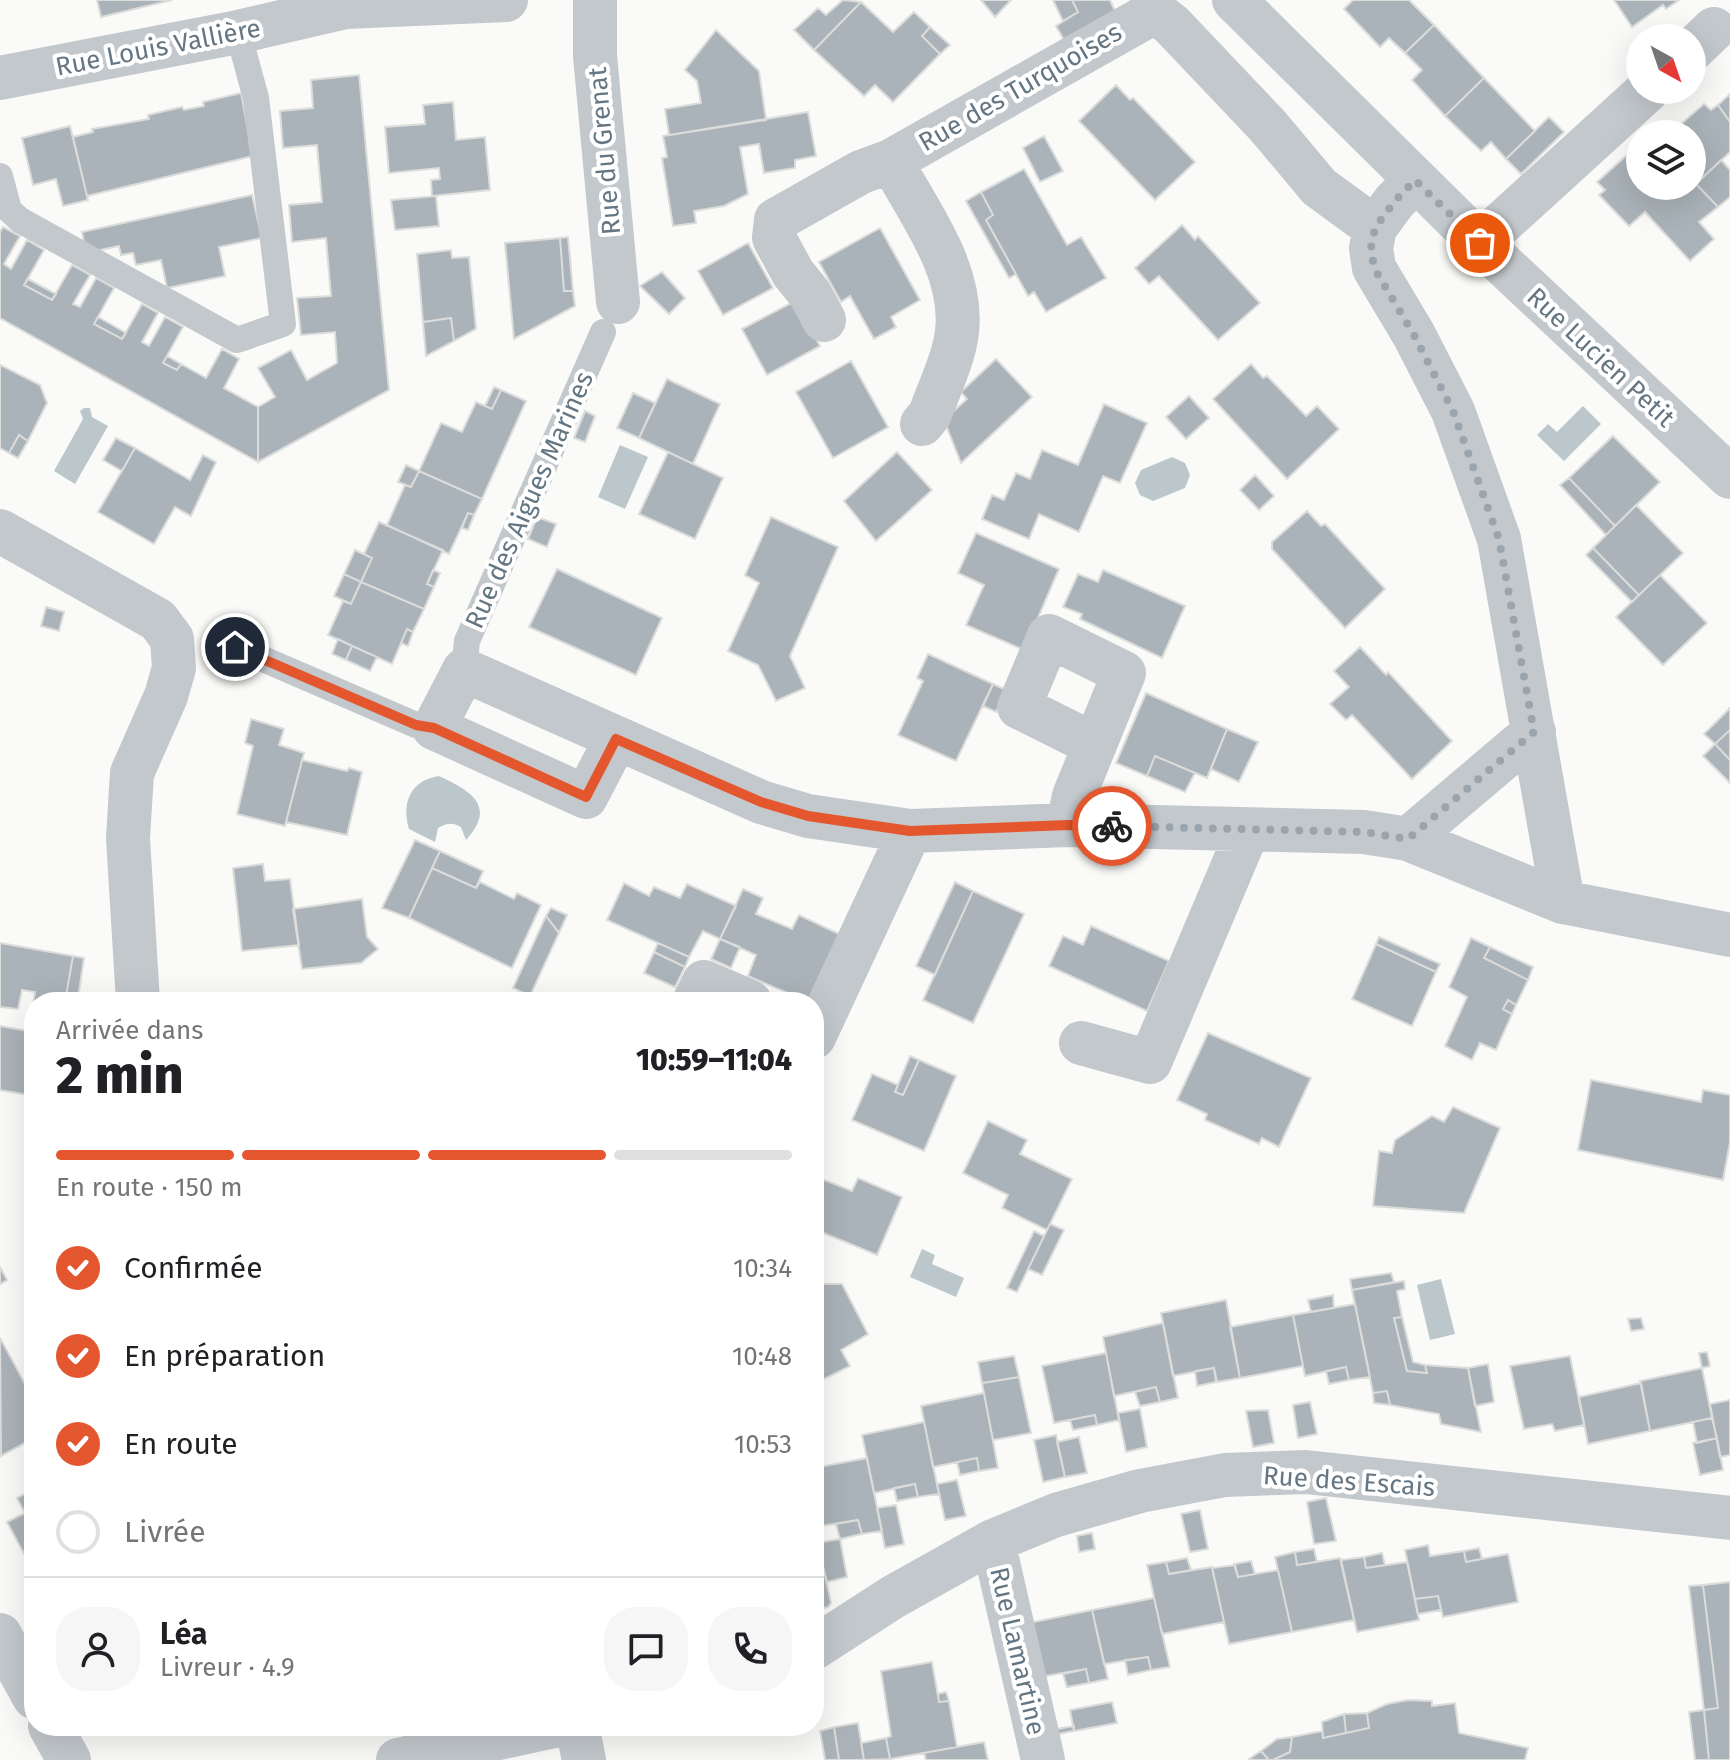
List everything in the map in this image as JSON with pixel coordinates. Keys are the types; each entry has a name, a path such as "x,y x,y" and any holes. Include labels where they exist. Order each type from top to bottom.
{"street":[{"name":"Rue Louis Vallière","path":"0,78 238,32 345,7 506,0"},
{"name":"Rue du Grenat","path":"595,0 595,56 610,317"},
{"name":"Rue Lucien Petit","path":"1234,0 1480,243 1730,477"},
{"name":"Rue des Turquoises","path":"824,320 774,238 776,220 861,172 891,161 1149,15 1162,17 1172,25 1267,125 1319,187 1375,228"},
{"path":"1480,243 1633,104"},
{"name":"Rue des Turquoises","path":"891,161 939,248 959,301 957,335 930,414 922,424"},
{"path":"1415,180 1375,228 1371,248 1374,268 1414,335 1453,411 1499,539 1563,902"},
{"path":"0,531 158,620 172,639 174,668 166,696 132,773 128,838 137,992"},
{"path":"464,670 761,802 808,816 910,831 1068,825 1364,832 1408,839 1563,902 1730,935"},
{"name":"Rue des Aigues Marines","path":"434,728 464,670"},
{"path":"434,728 586,797 616,739"},
{"path":"1408,839 1534,732"},
{"path":"1068,825 1074,796 1095,745"},
{"path":"1081,1043 1150,1062 1248,830"},
{"path":"824,1014 910,831"},
{"path":"699,992 704,982 727,992"},
{"name":"Rue des Escais","path":"824,1642 893,1597 993,1541 1056,1515 1140,1491 1225,1475 1306,1472 1730,1518"},
{"name":"Rue Lamartine","path":"993,1541 1043,1760"},
{"path":"0,1635 24,1679"},
{"path":"56,1736 69,1760"},
{"path":"398,1760 508,1736"},
{"path":"579,1736 584,1760"}],"lane":[{"path":"0,176 9,210 20,220 237,340 283,324 256,98 238,32"},
{"name":"Rue des Aigues Marines","path":"464,670 467,641 610,317"},
{"path":"235,647 416,725 434,728"}],"shaded area":[{"path":"1583,406 1601,424 1564,461 1537,435 1548,424 1557,432"},
{"path":"90,408 92,417 108,426 75,484 54,471 83,419 80,411"},
{"path":"620,445 648,457 625,509 598,497"},
{"path":"1172,457 1185,463 1190,475 1185,488 1153,501 1140,495 1135,483 1141,470"},
{"path":"439,776 470,794 480,809 475,828 466,840 461,827 452,824 438,828 435,842 409,829 406,810 410,794 421,782"},
{"path":"922,1249 935,1255 932,1264 964,1278 956,1297 910,1277"},
{"path":"1441,1279 1455,1334 1430,1340 1417,1285"}],"building":[{"path":"97,0 172,0 101,17"},
{"path":"843,0 861,2 814,50 794,30 818,8 826,15"},
{"path":"981,0 1011,0 995,17"},
{"path":"1053,0 1072,0 1078,12 1063,21"},
{"path":"1072,0 1110,0 1115,11 1064,40 1056,26 1078,12"},
{"path":"1353,0 1409,0 1434,25 1405,53 1389,38 1380,47 1344,9"},
{"path":"1614,0 1679,0 1666,9 1663,5 1636,24 1630,24"},
{"path":"861,2 893,32 914,12 930,27 922,36 940,54 893,102 875,85 864,96 814,50"},
{"path":"1434,25 1484,78 1445,116 1412,80 1422,70 1405,53"},
{"path":"930,27 950,45 940,54 922,36"},
{"path":"716,30 759,71 766,120 669,135 665,109 701,103 697,81 685,70"},
{"path":"359,75 389,390 258,462 258,407 275,397 258,368 291,350 307,380 337,363 335,332 301,335 297,298 331,296 326,238 292,242 289,205 322,202 317,145 283,148 280,111 313,108 311,80"},
{"path":"1484,78 1535,131 1506,159 1491,142 1481,151 1445,116"},
{"path":"1116,85 1130,100 1133,98 1195,162 1155,200 1079,121"},
{"path":"241,93 253,156 87,196 73,137 93,132 92,129 149,119 148,115 182,107 184,110 204,106 203,102"},
{"path":"1730,94 1730,122 1718,105"},
{"path":"453,102 456,140 485,137 490,190 432,196 431,180 440,179 439,168 389,173 385,127 425,124 423,105"},
{"path":"1704,104 1711,110 1718,105 1730,122 1730,152 1706,175 1706,120 1686,120"},
{"path":"808,112 816,156 795,160 795,168 764,173 759,144 740,147 748,194 724,206 694,211 696,223 673,226 662,158 667,157 663,136"},
{"path":"1549,117 1564,132 1521,174 1506,159"},
{"path":"70,126 88,200 63,206 56,179 33,185 22,138"},
{"path":"1044,136 1063,171 1040,182 1023,148"},
{"path":"1626,156 1626,200 1706,200 1706,194 1718,207 1699,222 1714,239 1690,261 1645,212 1629,226 1599,195 1605,190 1597,182"},
{"path":"1721,160 1730,170 1730,197 1718,207 1706,194 1706,174"},
{"path":"1024,169 1067,245 1081,237 1106,278 1046,312 1034,292 1028,296 986,220 993,215 981,192"},
{"path":"981,192 993,215 986,220 1016,274 1009,278 966,201"},
{"path":"252,195 262,238 219,247 225,276 167,288 161,260 136,265 133,253 121,255 119,246 86,253 82,232"},
{"path":"436,196 439,226 395,230 391,200"},
{"path":"1182,225 1195,240 1198,236 1260,303 1218,340 1159,276 1149,284 1135,268"},
{"path":"3,227 20,236 4,264 11,269 27,240 44,250 24,285 52,300 72,265 90,275 73,304 80,307 96,278 114,288 94,324 122,339 142,304 158,313 142,342 149,346 165,317 183,327 163,363 177,370 181,364 206,378 222,349 239,359 224,388 258,407 258,462 0,318 0,232"},
{"path":"880,228 920,300 891,317 896,327 874,339 850,296 841,302 819,262"},
{"path":"568,237 573,291 564,291 560,238"},
{"path":"560,238 564,291 573,291 575,306 514,339 505,243"},
{"path":"748,243 773,288 723,315 698,271"},
{"path":"451,250 452,258 469,257 476,329 454,341 451,318 423,322 417,254"},
{"path":"662,272 685,298 669,314 640,286"},
{"path":"28,279 56,294 52,300 24,285"},
{"path":"795,301 820,346 767,375 742,329"},
{"path":"98,317 126,333 122,339 94,324"},
{"path":"451,318 454,341 426,356 423,322"},
{"path":"167,356 181,364 177,370 163,363"},
{"path":"996,359 1032,397 961,463 944,420 967,399 961,392"},
{"path":"851,361 888,427 833,458 796,392"},
{"path":"1251,364 1306,416 1317,406 1339,429 1287,479 1213,399"},
{"path":"0,365 40,385 47,403 28,441 19,435 9,453 0,448"},
{"path":"667,379 720,404 693,464 639,438"},
{"path":"494,387 501,390 492,409 485,406"},
{"path":"501,390 526,401 482,499 419,471 441,423 462,432 476,402 492,409"},
{"path":"633,393 655,403 639,438 617,428"},
{"path":"1189,396 1209,418 1186,439 1166,417"},
{"path":"1104,404 1147,423 1120,483 1103,476 1079,532 1039,514 1029,539 982,519 992,495 1004,500 1016,473 1030,479 1042,450 1078,465"},
{"path":"585,411 595,416 585,442 574,438"},
{"path":"19,435 28,441 18,458 9,453"},
{"path":"1613,436 1660,482 1615,526 1569,478"},
{"path":"116,438 135,448 122,471 103,460"},
{"path":"135,448 190,480 203,455 216,462 191,516 175,507 154,544 98,512"},
{"path":"668,452 723,478 695,539 639,514"},
{"path":"897,452 932,490 876,541 844,501"},
{"path":"406,465 419,471 411,487 398,482"},
{"path":"419,471 482,499 474,515 468,513 449,554 387,525 405,485 411,487"},
{"path":"1255,475 1274,496 1259,510 1240,490"},
{"path":"1569,478 1615,526 1606,535 1560,485"},
{"path":"1636,505 1683,553 1639,595 1593,548"},
{"path":"1307,511 1321,526 1325,524 1385,589 1345,628 1272,549 1272,542"},
{"path":"468,513 474,515 468,530 462,528"},
{"path":"537,517 556,524 547,547 528,539"},
{"path":"771,517 838,547 790,656 805,688 776,701 758,665 728,651 759,583 745,575"},
{"path":"379,522 443,550 427,584 434,587 424,609 361,582 372,558 364,554"},
{"path":"976,533 1059,569 1024,650 966,625 984,585 958,573"},
{"path":"1593,548 1639,595 1632,602 1586,555"},
{"path":"355,550 372,558 361,582 344,574"},
{"path":"557,569 662,618 636,675 529,627"},
{"path":"433,570 440,573 434,587 427,584"},
{"path":"1103,570 1185,606 1162,658 1080,619 1082,614 1063,607 1078,574 1098,582"},
{"path":"344,574 361,582 351,604 334,596"},
{"path":"1660,575 1707,623 1663,665 1616,617"},
{"path":"361,582 424,609 413,632 407,629 392,664 328,635 343,601 351,604"},
{"path":"46,607 64,612 59,631 41,626"},
{"path":"407,629 413,632 408,646 401,643"},
{"path":"338,639 352,646 346,660 332,654"},
{"path":"352,646 377,657 370,671 346,660"},
{"path":"1360,647 1386,675 1388,672 1452,741 1412,779 1352,715 1346,720 1330,704 1349,687 1334,671"},
{"path":"928,654 993,684 956,761 898,735 923,681 917,678"},
{"path":"993,684 1006,690 996,712 983,706"},
{"path":"1146,693 1227,729 1207,778 1155,756 1147,776 1116,763"},
{"path":"1730,708 1730,730 1715,744 1704,734"},
{"path":"251,719 284,729 279,745 304,753 285,826 237,814 253,746 245,743"},
{"path":"1227,729 1258,742 1239,782 1211,769"},
{"path":"1730,730 1730,760 1715,744"},
{"path":"1715,744 1730,760 1730,783 1703,756"},
{"path":"1155,756 1195,773 1185,792 1147,776"},
{"path":"302,760 362,772 347,835 286,822"},
{"path":"415,840 440,851 409,918 382,908"},
{"path":"440,851 483,871 476,888 432,868"},
{"path":"263,864 265,881 290,879 299,945 242,951 233,868"},
{"path":"432,868 476,888 480,882 514,899 517,893 541,905 512,968 409,918"},
{"path":"955,882 973,891 935,975 916,966"},
{"path":"624,883 649,896 654,887 680,898 687,884 736,906 720,939 703,931 689,957 607,920"},
{"path":"743,889 763,898 756,914 792,929 799,915 841,935 814,992 786,992 748,976 756,955 720,939"},
{"path":"973,891 1024,914 973,1023 923,1000"},
{"path":"362,899 367,937 378,949 361,963 302,969 293,909"},
{"path":"551,908 567,915 559,933 546,916"},
{"path":"546,916 559,933 532,992 513,988"},
{"path":"1091,926 1169,961 1147,1011 1049,966 1063,936 1083,945"},
{"path":"1379,937 1440,964 1436,972 1376,944"},
{"path":"1471,938 1490,947 1484,958 1528,980 1516,1005 1508,1000 1503,1009 1512,1014 1496,1050 1480,1043 1472,1060 1445,1046 1467,997 1449,987"},
{"path":"720,939 740,947 731,968 711,959"},
{"path":"0,943 73,956 67,992 22,990 18,1009 0,1007"},
{"path":"658,943 689,957 685,967 654,952"},
{"path":"1376,944 1436,972 1412,1026 1352,999"},
{"path":"1490,947 1533,967 1528,980 1484,958"},
{"path":"654,952 685,967 675,987 644,973"},
{"path":"73,956 84,958 79,992 67,992"},
{"path":"1508,1000 1516,1005 1512,1014 1503,1009"},
{"path":"0,1026 24,1030 24,1094 0,1090"},
{"path":"1208,1033 1311,1078 1279,1147 1262,1138 1259,1144 1205,1120 1207,1114 1177,1100"},
{"path":"910,1056 919,1060 903,1095 895,1092"},
{"path":"919,1060 956,1076 924,1151 852,1120 872,1074 898,1085 895,1092 903,1095"},
{"path":"1591,1080 1701,1102 1703,1090 1730,1095 1730,1142 1723,1180 1578,1150"},
{"path":"1453,1107 1500,1128 1464,1213 1373,1206 1379,1151 1392,1153 1395,1140 1432,1116 1444,1122"},
{"path":"988,1121 1027,1140 1020,1154 1072,1179 1047,1230 1002,1208 1008,1195 963,1173"},
{"path":"858,1178 902,1197 877,1255 824,1233 824,1180 852,1191"},
{"path":"1050,1224 1064,1230 1042,1275 1028,1269"},
{"path":"1034,1231 1044,1236 1017,1292 1007,1288"},
{"path":"0,1267 7,1280 0,1284"},
{"path":"1391,1273 1394,1282 1352,1290 1350,1279"},
{"path":"1404,1281 1405,1289 1397,1291 1402,1317 1394,1318 1407,1371 1427,1373 1425,1365 1468,1368 1481,1432 1441,1424 1439,1414 1390,1405 1387,1391 1373,1393 1352,1290"},
{"path":"824,1284 842,1284 868,1334 841,1350 850,1366 824,1379"},
{"path":"1333,1295 1334,1308 1311,1312 1308,1300"},
{"path":"1226,1300 1240,1378 1217,1382 1214,1368 1173,1376 1161,1313"},
{"path":"1355,1304 1370,1377 1349,1380 1346,1367 1305,1376 1293,1315"},
{"path":"1293,1315 1303,1366 1240,1378 1230,1327"},
{"path":"1402,1317 1413,1362 1425,1365 1427,1373 1407,1371 1394,1318"},
{"path":"1641,1318 1644,1329 1631,1331 1628,1319"},
{"path":"1163,1323 1178,1398 1160,1402 1156,1387 1114,1396 1103,1337"},
{"path":"0,1338 24,1382 24,1443 1,1456"},
{"path":"1707,1352 1710,1366 1702,1368 1699,1353"},
{"path":"1106,1353 1119,1420 1097,1425 1095,1415 1054,1423 1042,1366"},
{"path":"1014,1356 1019,1377 982,1383 978,1362"},
{"path":"1570,1356 1584,1425 1555,1431 1552,1424 1524,1429 1510,1366"},
{"path":"1488,1364 1494,1402 1475,1406 1468,1368"},
{"path":"1346,1367 1349,1380 1329,1384 1326,1371"},
{"path":"1214,1368 1216,1382 1197,1386 1195,1371"},
{"path":"1702,1368 1712,1418 1650,1431 1640,1381"},
{"path":"1019,1377 1031,1433 993,1440 982,1383"},
{"path":"1641,1383 1650,1431 1588,1444 1579,1397"},
{"path":"1156,1387 1160,1402 1140,1406 1135,1392"},
{"path":"1387,1391 1390,1405 1374,1403 1373,1393"},
{"path":"984,1393 998,1468 979,1471 977,1458 933,1467 921,1406"},
{"path":"1730,1400 1730,1455 1720,1457 1710,1404"},
{"path":"1310,1402 1317,1434 1298,1438 1293,1405"},
{"path":"1140,1409 1147,1447 1126,1452 1118,1413"},
{"path":"1268,1410 1274,1443 1253,1447 1246,1411"},
{"path":"1095,1415 1097,1425 1073,1430 1070,1420"},
{"path":"1712,1418 1717,1438 1697,1443 1693,1422"},
{"path":"924,1422 939,1494 918,1497 915,1484 874,1493 862,1435"},
{"path":"1056,1435 1065,1477 1043,1482 1034,1440"},
{"path":"1079,1437 1087,1473 1065,1477 1057,1442"},
{"path":"1717,1438 1723,1470 1700,1475 1693,1443"},
{"path":"867,1458 882,1531 862,1534 858,1520 824,1526 824,1466"},
{"path":"977,1458 979,1471 960,1475 957,1462"},
{"path":"957,1480 966,1516 945,1520 937,1484"},
{"path":"915,1484 918,1497 897,1501 894,1488"},
{"path":"24,1494 24,1511 17,1498"},
{"path":"1326,1498 1336,1541 1314,1544 1307,1502"},
{"path":"896,1505 904,1544 885,1548 877,1508"},
{"path":"1200,1510 1208,1549 1190,1552 1181,1514"},
{"path":"24,1514 24,1553 7,1522"},
{"path":"858,1520 862,1534 840,1539 836,1524"},
{"path":"1092,1533 1095,1549 1079,1552 1077,1536"},
{"path":"840,1539 847,1577 827,1582 824,1542"},
{"path":"1428,1545 1430,1556 1464,1551 1466,1562 1508,1554 1518,1602 1443,1617 1438,1596 1415,1599 1405,1550"},
{"path":"1479,1548 1482,1559 1466,1562 1464,1551"},
{"path":"1314,1549 1317,1562 1297,1565 1295,1552"},
{"path":"1295,1552 1297,1565 1340,1558 1354,1620 1292,1632 1275,1557"},
{"path":"1382,1553 1385,1565 1366,1568 1364,1557"},
{"path":"1364,1557 1366,1568 1407,1562 1419,1620 1357,1632 1341,1560"},
{"path":"1187,1558 1191,1570 1169,1574 1166,1562"},
{"path":"1251,1561 1255,1574 1238,1577 1234,1564"},
{"path":"1166,1562 1169,1574 1212,1567 1224,1622 1162,1634 1147,1565"},
{"path":"1235,1565 1238,1577 1278,1570 1292,1632 1229,1644 1212,1568"},
{"path":"824,1571 831,1603 824,1608"},
{"path":"1730,1582 1730,1760 1709,1760 1704,1710 1718,1708 1703,1585"},
{"path":"1703,1585 1718,1708 1704,1710 1689,1586"},
{"path":"1438,1596 1441,1610 1418,1614 1415,1599"},
{"path":"1154,1598 1170,1667 1151,1670 1148,1657 1104,1664 1092,1610"},
{"path":"1092,1610 1108,1679 1089,1683 1086,1669 1040,1677 1029,1623"},
{"path":"1148,1657 1151,1670 1128,1675 1125,1660"},
{"path":"932,1662 939,1702 949,1701 957,1747 890,1759 886,1738 891,1736 881,1671"},
{"path":"1086,1669 1089,1683 1067,1687 1063,1674"},
{"path":"946,1692 949,1701 939,1702 938,1694"},
{"path":"1408,1700 1432,1701 1432,1706 1455,1703 1459,1733 1528,1748 1525,1760 1273,1760 1290,1752 1292,1737 1322,1731 1323,1738 1369,1728 1367,1713 1387,1704"},
{"path":"1112,1702 1117,1723 1074,1731 1070,1710"},
{"path":"1704,1710 1709,1760 1695,1760 1689,1712"},
{"path":"1367,1713 1369,1728 1346,1733 1344,1714"},
{"path":"1344,1714 1346,1733 1323,1738 1322,1722"},
{"path":"858,1723 864,1760 839,1760 834,1727"},
{"path":"1074,1726 1074,1731 1053,1735 1051,1730"},
{"path":"834,1727 839,1760 825,1760 821,1736 824,1736 824,1730"},
{"path":"1292,1737 1290,1752 1273,1760 1261,1751 1277,1739"},
{"path":"886,1738 890,1759 864,1760 861,1743"},
{"path":"984,1742 988,1760 926,1760 924,1753"},
{"path":"1261,1751 1269,1760 1249,1760 1249,1759"}],"way so far":[{"path":"1112,826 1364,832 1408,839 1534,732 1499,539 1453,411 1414,335 1374,268 1371,248 1375,228 1415,180 1480,243"}],"route":[{"path":"235,647 416,725 434,728 586,797 616,739 761,802 808,816 910,831 1112,826"}]}
